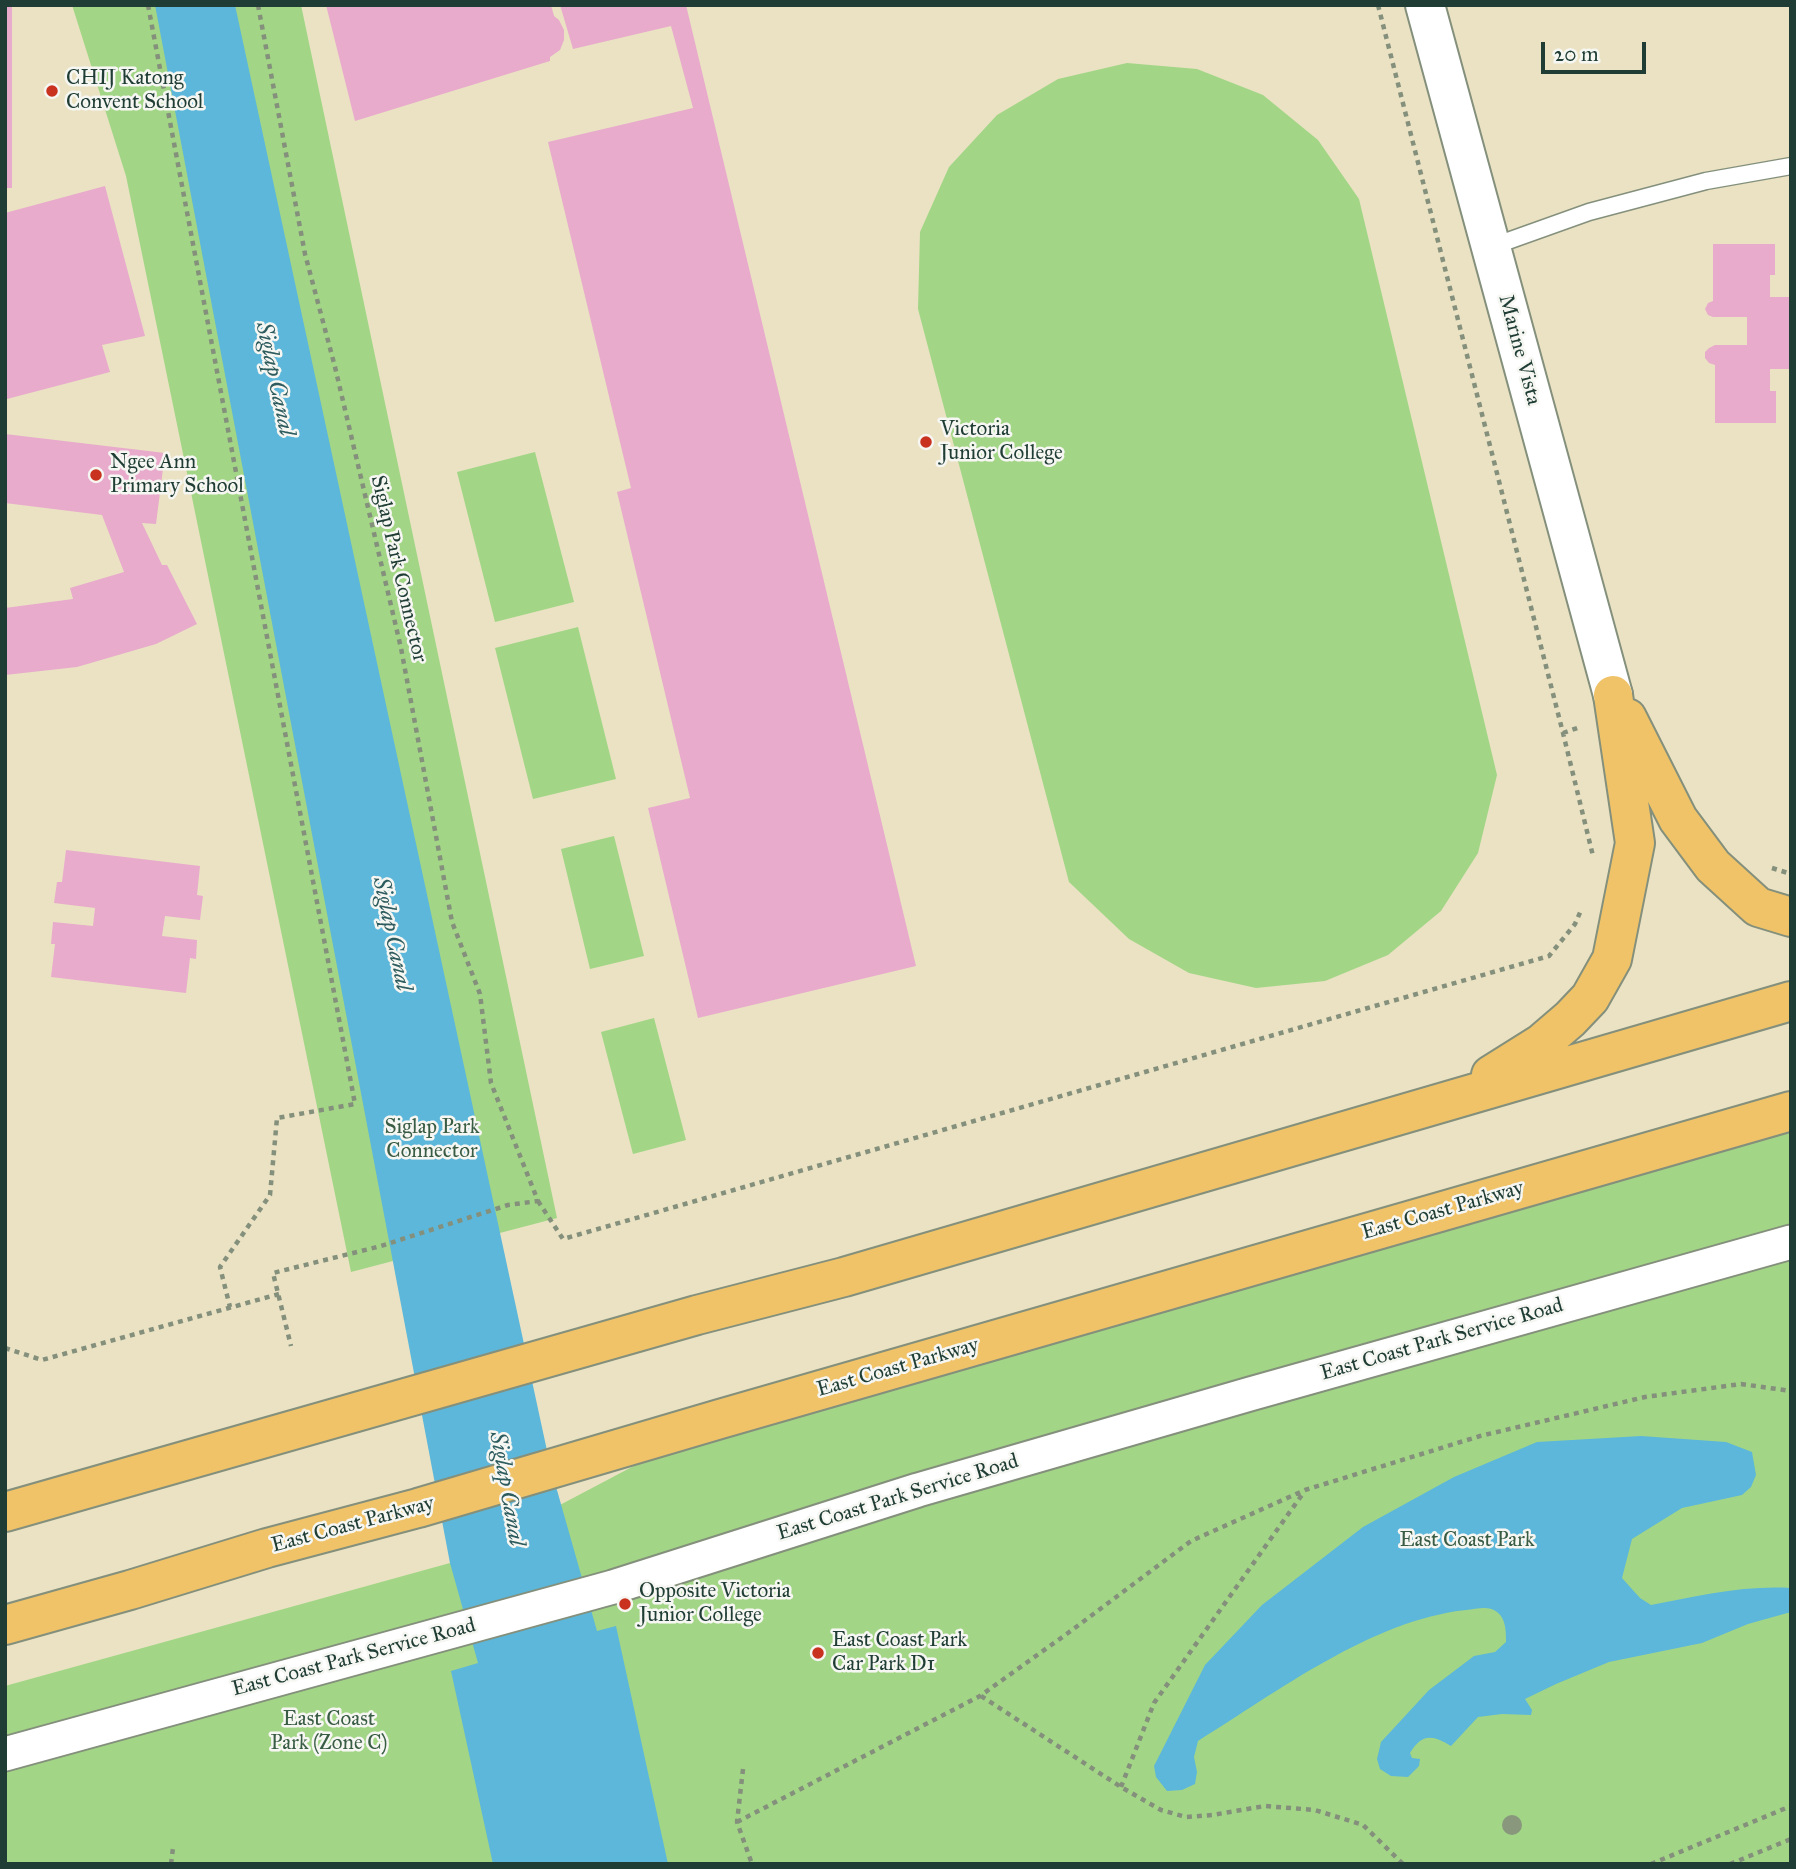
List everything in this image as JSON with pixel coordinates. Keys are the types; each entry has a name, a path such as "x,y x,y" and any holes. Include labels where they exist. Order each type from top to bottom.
{"highway":[{"path":"1613,695 1678,819 1713,866 1758,907 1791,917"},
{"path":"1447,1101 1542,1043 1570,1019 1590,998 1612,959 1634,843 1613,695"},
{"path":"5,1512 697,1315 844,1277 1791,1001"},
{"name":"East Coast Parkway","path":"5,1625 1791,1111"}],"street":[{"name":"Marine Vista","path":"1425,5 1613,695"},
{"name":"East Coast Park Service Road","path":"5,1754 613,1587 918,1490 1791,1242"}],"lane":[{"path":"1491,247 1602,208 1706,180 1791,166"}],"path":[{"path":"148,5 355,1104 277,1118 270,1195 220,1267 230,1307"},
{"name":"Siglap Park Connector","path":"258,5 305,254 335,367 401,648 452,922 480,994 491,1083 538,1201 562,1239 1549,956 1575,924 1585,899"},
{"path":"1378,5 1560,719 1593,854 1592,865"},
{"path":"291,1346 274,1273 381,1246 508,1205 538,1201"},
{"path":"5,1348 42,1360 279,1294"},
{"path":"737,1822 981,1696 1191,1541 1305,1490 1480,1436 1645,1396 1741,1384 1791,1391"},
{"path":"1121,1787 1154,1703 1305,1490"},
{"path":"981,1696 1161,1810 1186,1816 1212,1815 1265,1806 1315,1810 1363,1825 1403,1864"},
{"path":"743,1769 737,1822 752,1864"},
{"path":"1651,1864 1791,1806"},
{"path":"1730,1864 1791,1839"},
{"path":"171,1864 173,1848"}],"green space":[{"name":"Siglap Park Connector","path":"72,5 301,5 557,1218 351,1272 126,176"},
{"path":"1127,63 1197,69 1263,95 1318,140 1359,199 1497,775 1478,853 1441,911 1388,955 1325,981 1256,988 1189,973 1129,939 1069,882 918,309 920,232 949,167 997,115 1058,79"},
{"path":"535,452 574,602 495,622 457,472"},
{"path":"578,627 616,779 533,799 495,648"},
{"path":"614,836 644,956 590,969 561,849"},
{"path":"654,1018 686,1140 633,1154 601,1032"},
{"name":"East Coast Park","path":"1791,1112 1791,1864 5,1864 5,1686 450,1563 719,1421"}],"water":[{"name":"Siglap Canal","path":"155,5 235,5 551,1469 597,1631 616,1626 668,1864 493,1864 451,1671 478,1663 450,1563"},
{"path":"1641,1436 1726,1442 1752,1452 1756,1475 1751,1487 1742,1495 1682,1508 1632,1539 1622,1578 1640,1598 1651,1605 1738,1590 1791,1588 1791,1612 1748,1624 1702,1643 1609,1662 1525,1699 1532,1710 1531,1715 1478,1717 1451,1746 1433,1738 1423,1739 1410,1753 1412,1758 1420,1759 1419,1766 1408,1777 1391,1776 1380,1769 1377,1759 1381,1742 1429,1690 1474,1656 1495,1652 1506,1642 1504,1622 1497,1612 1490,1609 1478,1608 1431,1616 1361,1643 1326,1661 1198,1741 1194,1757 1197,1772 1195,1784 1182,1790 1167,1791 1156,1777 1154,1766 1205,1665 1262,1605 1363,1527 1454,1477 1537,1442"}],"building":[{"path":"5,5 12,5 12,188 5,188"},
{"path":"326,5 551,5 554,16 564,30 564,40 560,50 550,57 550,61 355,121"},
{"path":"560,5 686,5 916,966 698,1018 648,808 690,798 617,492 631,488 548,142 693,108 671,26 573,49"},
{"path":"105,186 145,336 102,345 110,372 7,399 5,213"},
{"path":"1713,244 1775,244 1775,275 1770,275 1770,297 1791,297 1791,369 1770,369 1770,391 1776,391 1776,423 1715,423 1715,365 1705,358 1705,352 1715,345 1747,345 1747,317 1713,317 1708,315 1705,309 1708,303 1713,301"},
{"path":"5,434 165,453 156,524 142,523 162,565 167,565 197,624 156,644 77,667 5,675 5,608 73,599 70,588 124,572 102,515 5,503"},
{"path":"66,850 200,866 197,895 203,896 200,920 165,916 162,936 197,940 196,959 190,958 186,993 51,977 55,944 51,944 53,922 93,926 95,908 54,903 57,882 62,882"}],"place":[{"name":"CHIJ Katong Convent School","path":"52,91"},
{"name":"Victoria Junior College","path":"926,442"},
{"name":"Ngee Ann Primary School","path":"96,475"},
{"name":"Opposite Victoria Junior College","path":"625,1604"},
{"name":"East Coast Park Car Park D1","path":"818,1653"}],"park label":[{"name":"East Coast Park (Zone C)","path":"329,1732"}]}
